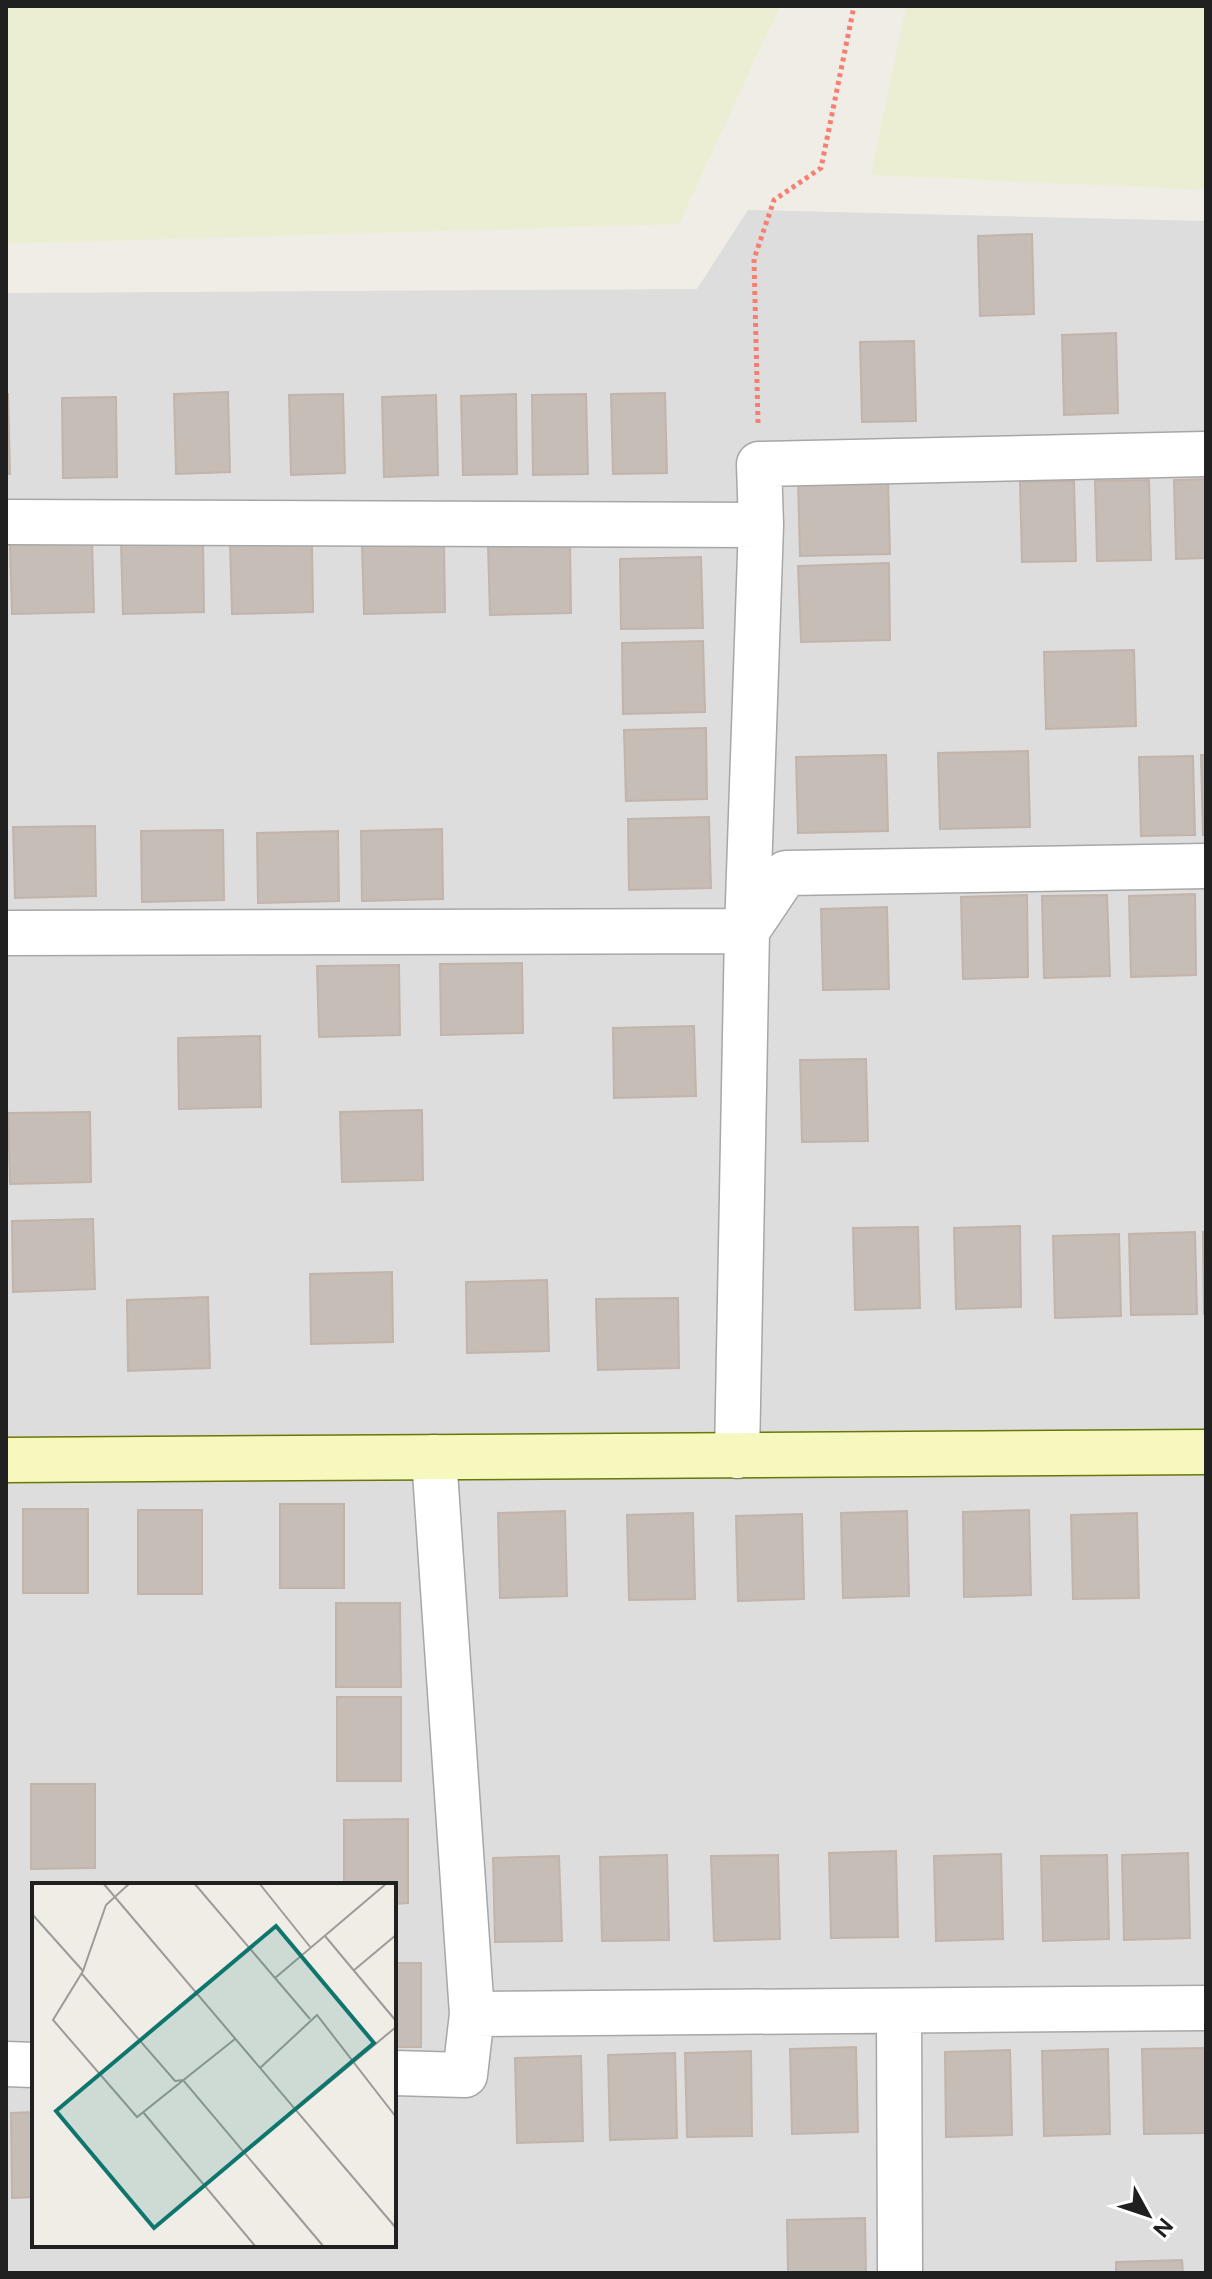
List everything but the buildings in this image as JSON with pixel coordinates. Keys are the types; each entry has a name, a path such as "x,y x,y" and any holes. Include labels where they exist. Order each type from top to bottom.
{"main road":[{"path":"6,1460 1206,1452"}],"street":[{"path":"737,1456 747,931 761,525 759,464 1206,454"},
{"path":"6,522 761,525"},
{"path":"747,931 786,873 1206,866"},
{"path":"6,933 747,931"},
{"path":"396,2073 465,2075 472,2014 434,1457"},
{"path":"472,2014 1206,2008"},
{"path":"899,2011 900,2273"},
{"path":"6,2064 32,2065"}],"path":[{"path":"759,464 754,259 774,200 821,168 854,6"}],"shaded area":[{"path":"748,210 1206,221 1206,2273 6,2273 6,293 697,289"}],"green space":[{"path":"6,6 780,6 679,224 6,244"},
{"path":"906,6 1206,6 1206,190 871,175"}]}
